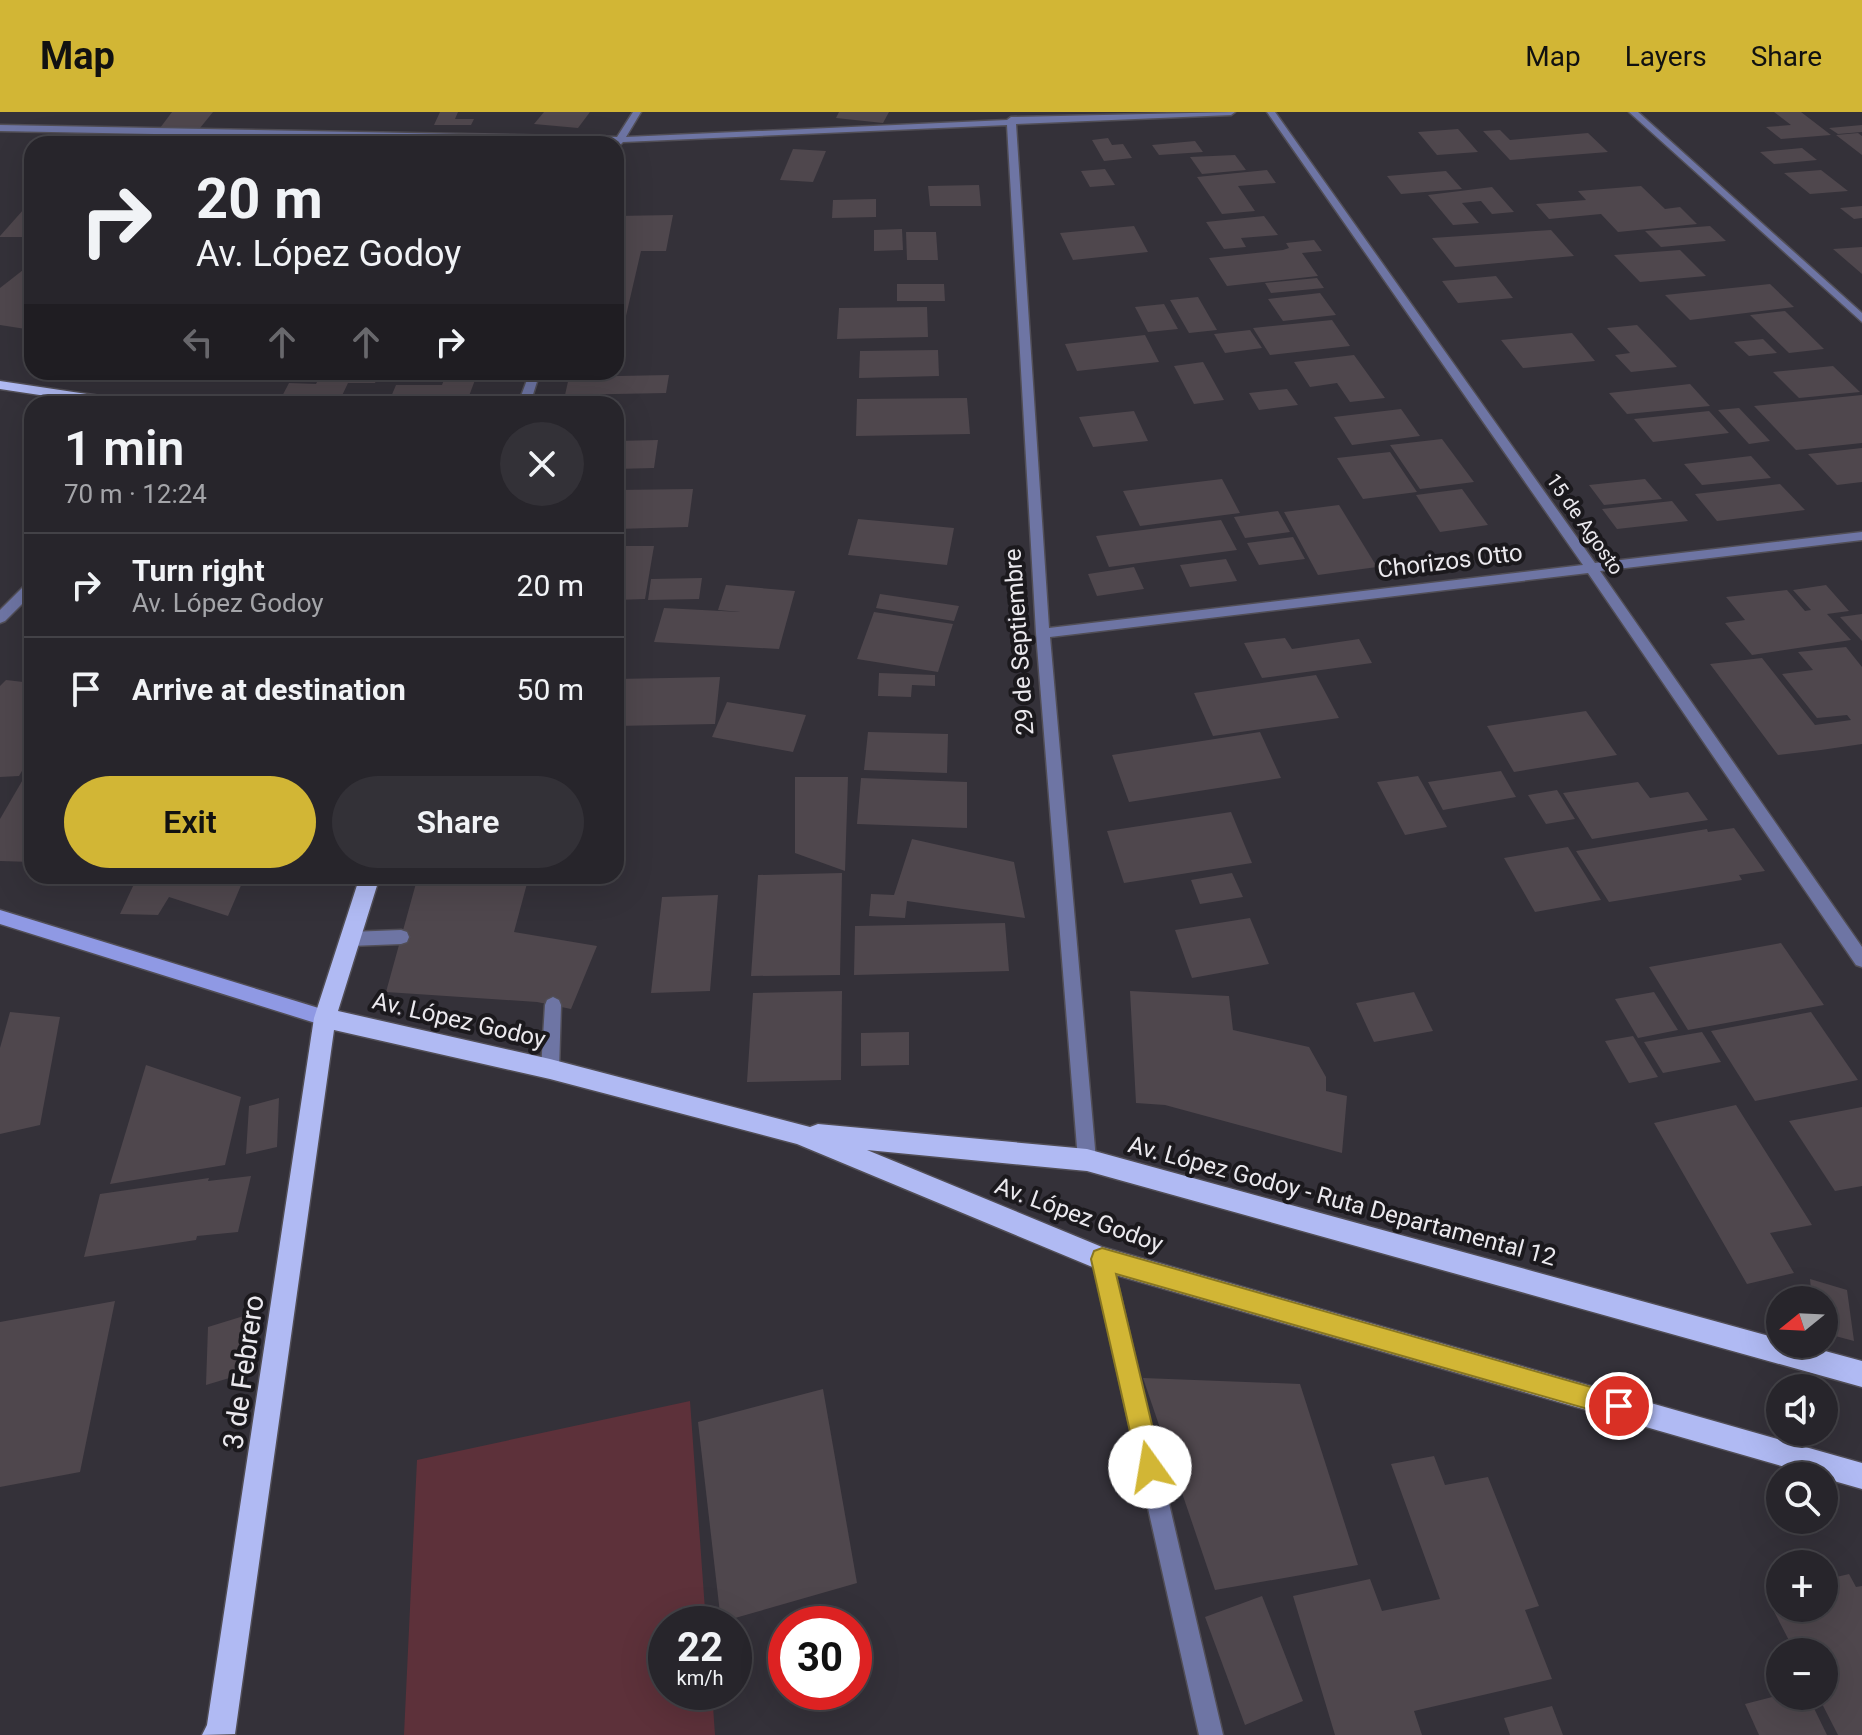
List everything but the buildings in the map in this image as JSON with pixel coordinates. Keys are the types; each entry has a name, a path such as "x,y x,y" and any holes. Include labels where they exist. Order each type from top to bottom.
{"main road":[{"path":"0,385 74,396"},
{"name":"3 de Febrero","path":"219,1735 325,1018 367,884"},
{"name":"Av. López Godoy","path":"325,1018 550,1069 798,1133 1102,1259 1862,1476"},
{"name":"Av. López Godoy - Ruta Departamental 12","path":"798,1133 1087,1160 1862,1374"}],"street":[{"path":"622,136 637,112"},
{"path":"624,143 1011,120 1231,112"},
{"name":"15 de Agosto","path":"1271,112 1862,960"},
{"path":"1633,112 1862,319"},
{"name":"29 de Septiembre","path":"1011,120 1043,633 1087,1160"},
{"path":"0,128 329,136"},
{"name":"Chorizos Otto","path":"1043,633 1862,536"},
{"path":"0,618 24,594"},
{"path":"0,917 325,1018"},
{"path":"350,939 401,937"},
{"path":"550,1069 553,1005"},
{"path":"1102,1259 1211,1735"}],"shaded area":[{"path":"690,1401 705,1606 648,1606 648,1710 713,1710 715,1735 404,1735 417,1460"}],"route":[{"path":"1150,1467 1102,1259 1619,1406"}]}
